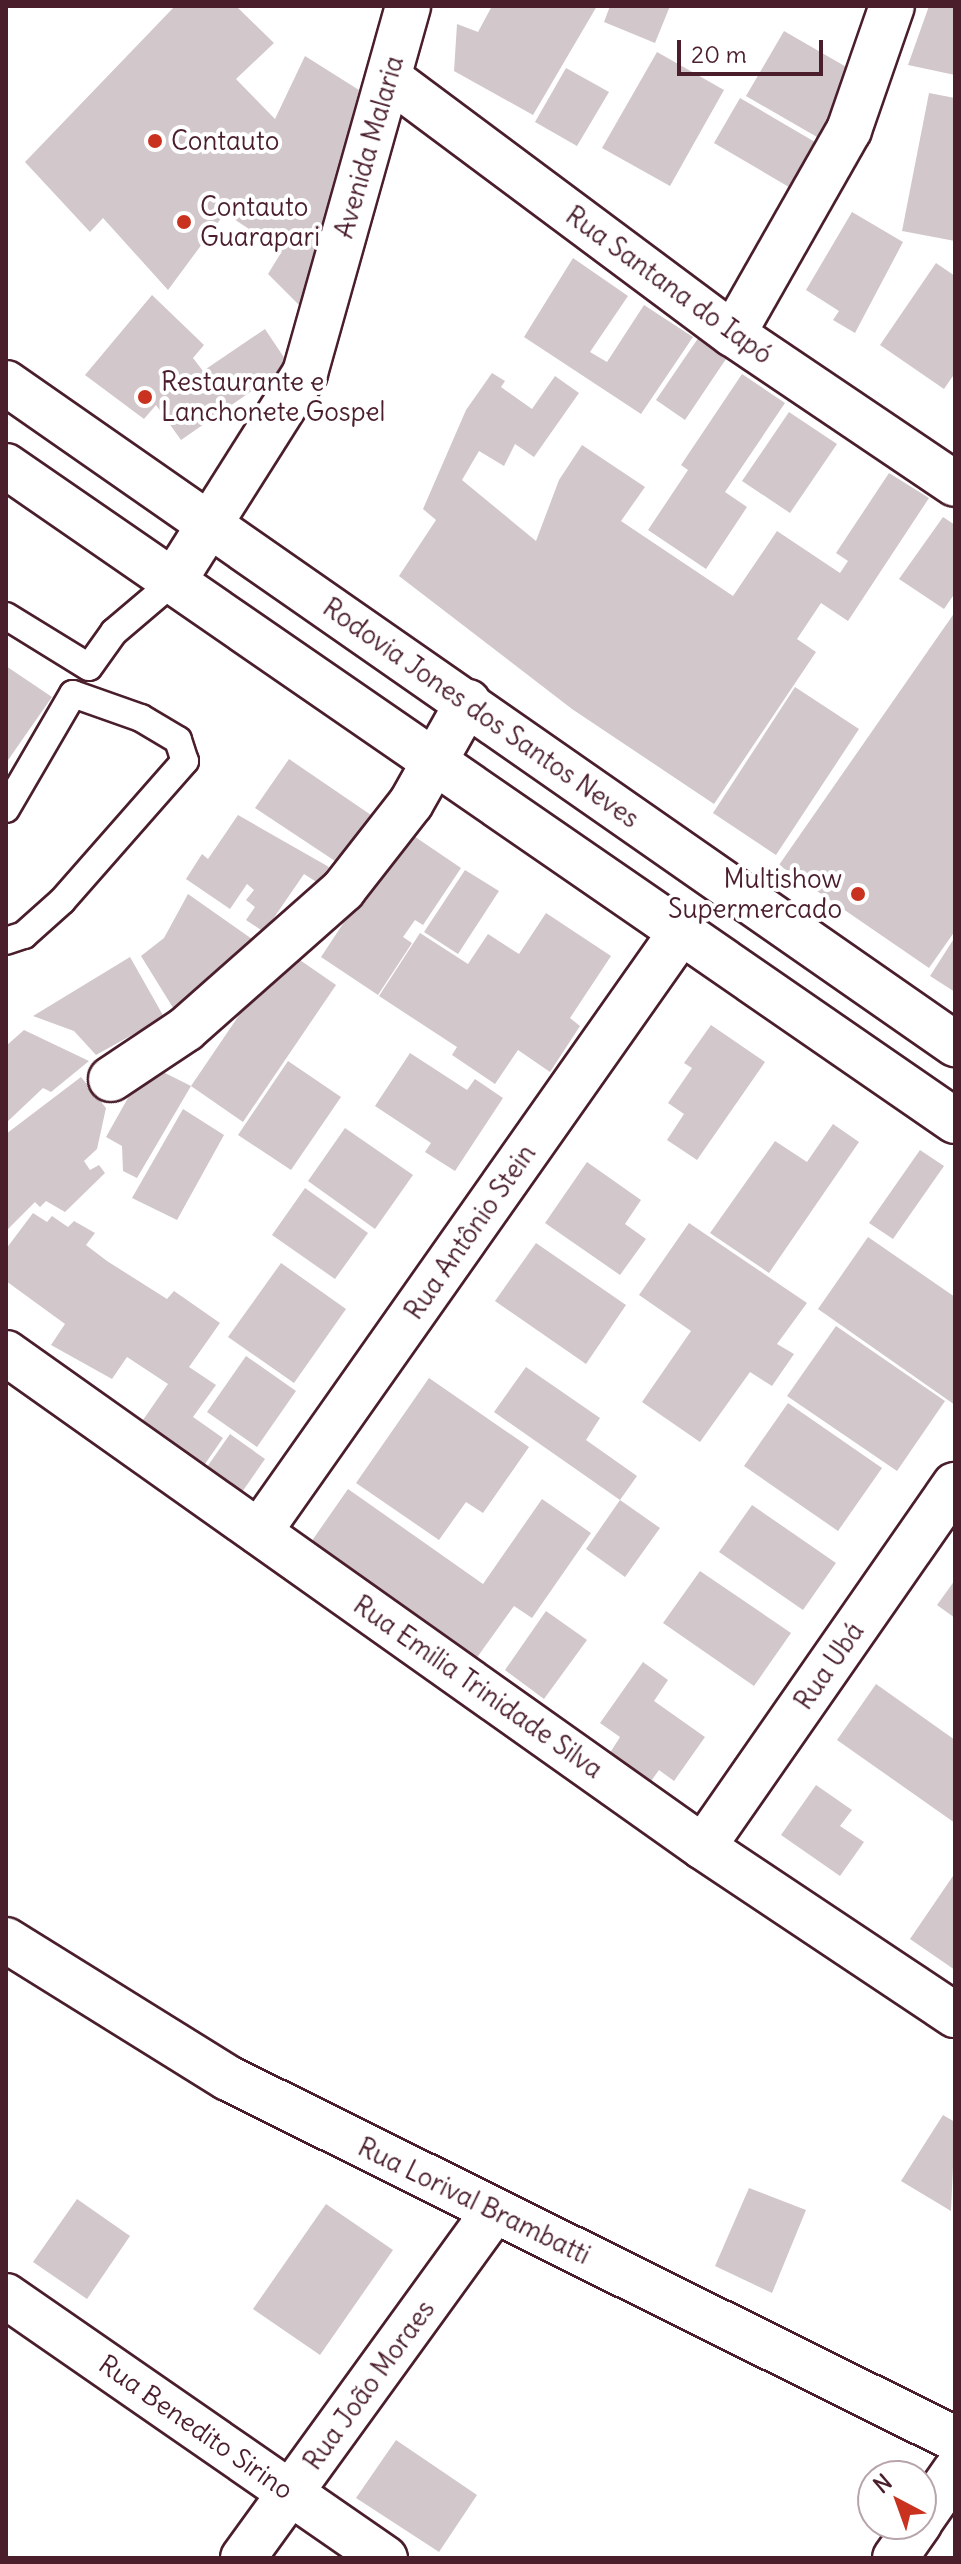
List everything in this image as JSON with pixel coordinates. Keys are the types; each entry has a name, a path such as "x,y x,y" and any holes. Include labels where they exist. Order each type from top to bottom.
{"street":[{"name":"Avenida Malaria","path":"173,582 305,373 408,6"},
{"path":"733,334 849,130 892,6"},
{"name":"Rua Santana do Iapó","path":"389,78 733,334 955,484"},
{"name":"Rodovia Jones dos Santos Neves","path":"6,383 955,1044"},
{"path":"6,466 955,1121"},
{"path":"111,1079 186,1029 343,890 411,803 432,760 468,702"},
{"name":"Rua Antônio Stein","path":"259,1532 681,932"},
{"name":"Rua Emilia Trinidade Silva","path":"6,1353 703,1847 955,2015"},
{"name":"Rua Ubá","path":"703,1847 955,1485"},
{"name":"Rua Lorival Brambatti","path":"12,1958 228,2078 955,2439"},
{"name":"Rua João Moraes","path":"243,2558 494,2211"},
{"name":"Rua Benedito Sirino","path":"6,2296 385,2558"},
{"path":"937,2497 955,2471"},
{"path":"895,2558 908,2540"}],"lane":[{"path":"6,809 89,667 114,632 173,582"},
{"path":"6,616 89,667"},
{"path":"6,941 24,935 62,901 185,761 178,740 141,718 73,694"}],"building":[{"name":"Contauto","path":"175,6 236,6 274,43 236,79 275,119 305,56 359,90 312,269 311,317 268,274 282,251 225,213 168,290 103,218 90,232 25,162"},
{"path":"492,6 597,6 533,115 454,71 457,24 478,32"},
{"path":"610,6 670,6 655,43 604,22"},
{"path":"929,6 955,6 955,75 908,65"},
{"path":"784,31 855,72 817,137 746,96"},
{"path":"657,52 724,90 670,186 602,148"},
{"path":"566,68 609,92 577,146 535,122"},
{"path":"929,93 955,98 955,241 902,231"},
{"path":"740,98 832,152 806,197 714,143"},
{"path":"852,212 903,242 855,333 833,320 839,311 806,290"},
{"path":"573,258 628,296 590,352 607,362 644,305 693,337 641,414 524,337"},
{"path":"936,263 955,276 955,373 944,389 880,345"},
{"path":"152,295 204,345 193,358 203,371 265,329 289,365 181,440 156,405 144,419 85,375"},
{"path":"703,331 732,350 685,420 656,400"},
{"path":"492,373 505,381 501,387 532,409 555,376 579,393 534,457 515,444 504,466 479,451 462,480 536,541 559,480 582,445 645,487 621,521 733,596 777,531 840,573 848,561 836,553 889,473 929,498 848,621 821,603 797,639 816,652 714,804 572,709 399,576 436,520 423,509 466,410"},
{"path":"742,374 785,403 725,492 747,507 706,569 648,530 688,470 681,465"},
{"path":"789,412 837,444 790,513 742,481"},
{"path":"943,517 955,525 955,593 944,609 899,579"},
{"path":"955,612 955,931 929,968 779,865"},
{"path":"6,666 52,697 6,763"},
{"path":"795,687 859,729 776,855 713,813"},
{"path":"289,759 371,815 338,863 255,808"},
{"path":"238,815 329,867 318,883 304,874 264,932 246,920 255,907 246,900 254,890 247,884 230,909 186,879 202,854 208,859"},
{"path":"405,830 461,868 423,925 415,920 403,937 412,943 378,995 321,957"},
{"path":"465,870 499,891 458,954 424,932"},
{"path":"188,894 252,939 202,993 175,1011 141,956 164,938"},
{"path":"546,913 611,956 570,1018 580,1026 550,1072 518,1050 495,1084 452,1055 457,1047 379,996 420,933 468,964 488,934 519,954"},
{"path":"955,937 955,992 930,976"},
{"path":"284,949 336,985 243,1122 191,1086"},
{"path":"130,957 164,1017 96,1055 74,1031 33,1016"},
{"path":"711,1025 765,1062 697,1160 667,1140 684,1114 668,1103 692,1068 684,1063"},
{"path":"24,1030 89,1061 51,1092 43,1088 6,1123 6,1046"},
{"path":"410,1053 467,1090 475,1079 503,1098 455,1171 425,1152 431,1143 375,1106"},
{"path":"288,1061 341,1097 291,1170 238,1135"},
{"path":"147,1064 191,1086 137,1178 123,1171 122,1146 106,1137"},
{"path":"81,1077 106,1108 97,1149 84,1161 90,1170 99,1165 105,1173 65,1212 46,1201 40,1207 35,1202 6,1231 6,1134"},
{"path":"183,1109 224,1135 177,1220 132,1198"},
{"path":"833,1124 859,1142 769,1273 710,1233 775,1141 807,1162"},
{"path":"345,1128 413,1175 375,1229 308,1181"},
{"path":"920,1150 944,1166 893,1239 869,1223"},
{"path":"587,1162 641,1200 625,1224 646,1239 620,1275 545,1223"},
{"path":"305,1188 368,1233 335,1279 272,1235"},
{"path":"33,1213 47,1222 52,1216 68,1227 74,1221 95,1233 86,1245 107,1261 167,1299 174,1291 220,1323 189,1367 216,1385 193,1417 223,1438 198,1474 136,1430 168,1384 127,1357 112,1379 51,1345 65,1324 6,1281 6,1249"},
{"path":"689,1223 807,1303 777,1344 794,1354 772,1386 750,1372 700,1442 642,1402 691,1331 639,1295"},
{"path":"868,1237 955,1297 955,1405 818,1309"},
{"path":"536,1243 626,1305 586,1364 495,1301"},
{"path":"281,1263 346,1309 294,1383 228,1337"},
{"path":"836,1326 945,1401 897,1471 787,1396"},
{"path":"246,1356 296,1391 257,1447 207,1412"},
{"path":"526,1367 600,1418 586,1440 637,1476 620,1500 494,1412"},
{"path":"429,1378 529,1447 483,1513 466,1502 439,1540 356,1483"},
{"path":"788,1403 882,1468 838,1531 744,1466"},
{"path":"230,1434 265,1459 235,1502 200,1477"},
{"path":"348,1489 483,1584 542,1499 591,1533 532,1618 514,1606 468,1670 302,1555"},
{"path":"620,1500 660,1528 625,1577 586,1549"},
{"path":"752,1505 836,1563 803,1610 719,1552"},
{"path":"700,1571 791,1633 754,1686 663,1623"},
{"path":"955,1580 955,1618 937,1605"},
{"path":"546,1611 587,1640 544,1699 505,1670"},
{"path":"643,1662 668,1680 654,1701 705,1737 674,1781 659,1770 649,1784 608,1756 620,1737 600,1723"},
{"path":"876,1684 955,1740 955,1823 837,1740"},
{"path":"816,1785 852,1810 840,1826 864,1842 840,1876 781,1835"},
{"path":"955,1873 955,1970 910,1939"},
{"path":"943,2115 955,2122 951,2211 901,2181"},
{"path":"749,2188 806,2210 772,2293 715,2266"},
{"path":"77,2199 130,2236 87,2299 33,2262"},
{"path":"326,2204 393,2250 320,2355 253,2309"},
{"path":"396,2440 477,2495 439,2552 356,2498"}],"place":[{"name":"Contauto","path":"155,141"},
{"name":"Contauto Guarapari","path":"184,222"},
{"name":"Restaurante e Lanchonete Gospel","path":"145,397"},
{"name":"Multishow Supermercado","path":"858,894"}]}
